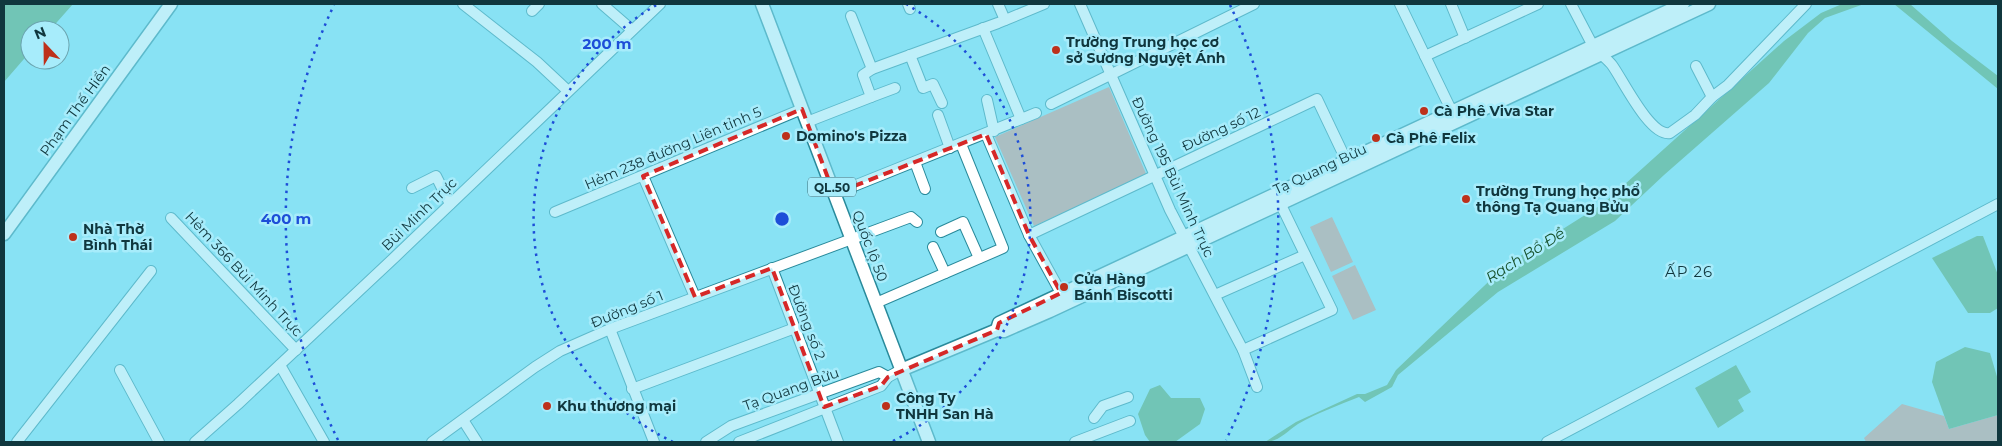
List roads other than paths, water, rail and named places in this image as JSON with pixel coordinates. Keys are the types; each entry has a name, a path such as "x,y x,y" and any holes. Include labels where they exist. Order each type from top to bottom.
{"main road":[{"name":"Phạm Thế Hiển","path":"4,234 171,4"},
{"name":"Quốc lộ 50","path":"762,4 929,442"},
{"name":"Tạ Quang Bửu","path":"997,330 998,323 1061,293 1281,205 1455,117 1597,50 1684,4"},
{"name":"Tạ Quang Bửu","path":"1597,50 1709,4"},
{"name":"Tạ Quang Bửu","path":"901,370 997,330 1004,332 1050,311 1347,162 1455,117"}],"street":[{"path":"463,4 524,52 568,91"},
{"path":"602,4 632,30"},
{"path":"998,4 1005,20"},
{"path":"871,97 863,74 872,69 1044,4"},
{"name":"Đường 195 Bùi Minh Trực","path":"1080,4 1154,176 1185,242 1215,295 1242,350 1257,387"},
{"path":"1051,104 1254,4"},
{"path":"1400,4 1455,117"},
{"path":"1451,4 1465,38"},
{"path":"1425,56 1465,38 1517,8 1538,4"},
{"path":"1571,4 1597,50 1612,65 1642,114 1660,132 1670,133 1695,116 1712,97 1728,85 1806,4"},
{"name":"Bùi Minh Trực","path":"195,442 296,350 656,5"},
{"path":"850,16 872,69"},
{"path":"983,28 1021,119"},
{"path":"910,55 923,88 933,84 942,102"},
{"path":"1696,66 1712,97"},
{"path":"807,122 895,88"},
{"name":"Đường số 12","path":"1029,235 1317,99 1347,162"},
{"path":"987,100 990,133 1029,235 1061,293"},
{"name":"Hẻm 238 đường Liên tỉnh 5","path":"555,212 802,109"},
{"path":"834,194 1036,113"},
{"path":"938,115 950,148"},
{"path":"876,303 1003,248 962,144"},
{"path":"914,162 924,189"},
{"path":"412,188 436,176 450,204"},
{"path":"643,176 695,297"},
{"path":"1547,442 1998,204"},
{"path":"1242,350 1332,310 1281,205"},
{"name":"Đường số 1","path":"432,442 535,367 560,352 610,329 911,217 917,222"},
{"name":"Hẻm 366 Bùi Minh Trực","path":"171,218 296,350"},
{"path":"941,232 963,222 979,258"},
{"path":"933,246 945,273"},
{"path":"1215,295 1305,255"},
{"name":"Đường số 2","path":"772,268 838,442"},
{"path":"17,442 151,271"},
{"path":"632,389 795,328"},
{"path":"610,329 654,442"},
{"path":"280,365 324,442"},
{"path":"120,370 159,442"},
{"name":"Tạ Quang Bửu","path":"739,442 881,386 888,377 901,370"},
{"name":"Tạ Quang Bửu","path":"706,442 731,426 879,372 888,377"},
{"path":"1094,418 1104,406 1128,397"},
{"path":"463,420 477,442"},
{"path":"1075,442 1130,420"}],"water":[{"path":"4,4 73,4 59,20 20,20 20,64 4,82"},
{"name":"Rạch Bồ Đề","path":"1842,4 1864,4 1825,18 1808,33 1769,83 1664,175 1615,221 1498,292 1398,375 1392,387 1365,402 1359,397 1328,409 1298,424 1279,438 1265,442 1296,422 1357,394 1365,394 1387,385 1396,370 1506,265 1604,203 1784,41 1821,13"},
{"path":"1894,4 1910,4 1952,41 1998,76 1998,89"},
{"path":"1977,236 1983,236 1998,275 1998,308 1990,313 1968,313 1932,258"},
{"path":"1965,347 1990,353 1998,380 1998,415 1949,429 1932,382 1936,362"},
{"path":"1736,365 1751,392 1738,400 1744,411 1718,428 1695,388"},
{"path":"1160,385 1171,398 1200,398 1205,409 1200,424 1175,442 1150,442 1145,435 1138,414 1150,389"}],"place":[{"name":"Trường Trung học cơ sở Sương Nguyệt Ánh","path":"1056,50"},
{"name":"Cà Phê Viva Star","path":"1424,111"},
{"name":"Domino's Pizza","path":"786,136"},
{"name":"Cà Phê Felix","path":"1376,138"},
{"name":"Trường Trung học phổ thông Tạ Quang Bửu","path":"1466,199"},
{"name":"Nhà Thờ Bình Thái","path":"73,237"},
{"name":"Cửa Hàng Bánh Biscotti","path":"1064,287"},
{"name":"Khu thương mại","path":"547,406"},
{"name":"Công Ty TNHH San Hà","path":"886,406"}],"district":[{"name":"ẤP 26","path":"1689,271"}]}
